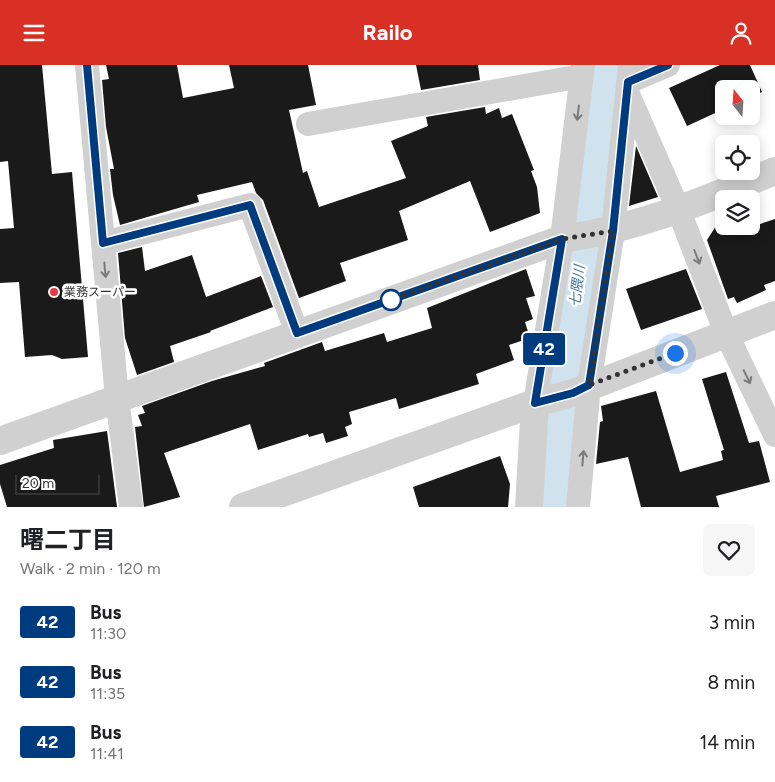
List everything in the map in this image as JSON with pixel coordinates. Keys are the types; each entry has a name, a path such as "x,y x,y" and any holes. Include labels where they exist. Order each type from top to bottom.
{"street":[{"path":"87,65 117,398 131,507"},
{"path":"628,80 668,65"},
{"path":"308,125 583,70 568,238 561,395 578,507"},
{"path":"628,80 726,333 775,435"},
{"path":"529,507 609,231 628,80"},
{"path":"0,441 297,333 568,238 609,231 679,211 775,171"},
{"path":"103,243 250,205 297,333"},
{"path":"243,507 561,395 775,315"}],"water":[{"path":"591,65 615,65 600,211 577,211"},
{"path":"589,258 582,348 555,355 568,263"}],"building":[{"path":"0,65 42,65 52,174 72,172 88,357 62,359 52,355 25,357 19,282 0,283 0,229 14,228 8,161 0,162"},
{"path":"106,65 177,65 183,98 234,88 229,65 308,65 316,105 289,110 303,173 307,171 319,207 406,178 391,141 428,126 426,117 485,107 486,114 499,108 502,118 512,114 534,170 531,171 537,187 540,213 490,232 470,181 399,211 408,240 340,263 346,281 299,298 263,200 256,193 252,182 197,195 199,202 120,225 113,195 110,169 114,169 106,127 102,80 109,79"},
{"path":"416,65 478,65 480,80 421,90"},
{"path":"720,65 750,65 757,80 715,80 715,113 687,126 669,88"},
{"path":"636,146 658,197 629,206"},
{"path":"775,219 775,281 764,285 766,290 737,303 734,297 728,299 707,240 715,228 715,235 760,235 760,224"},
{"path":"142,247 145,271 192,255 206,297 261,276 273,307 170,346 174,362 137,375 125,338 118,253"},
{"path":"526,269 535,296 526,298 533,319 525,322 530,338 509,345 514,360 476,374 479,384 399,409 396,398 349,412 352,424 345,427 348,436 326,443 323,433 309,437 308,434 258,450 250,424 164,453 180,497 144,507 135,427 142,426 138,415 145,413 142,406 212,381 265,366 264,363 322,342 325,351 384,333 387,342 432,328 427,308"},
{"path":"686,269 702,309 641,330 626,289"},
{"path":"726,372 749,443 759,441 770,482 716,496 719,507 641,507 628,457 596,464 600,422 603,421 601,406 656,391 680,472 723,460 721,451 724,450 702,379"},
{"path":"107,431 117,507 7,507 0,484 0,465 54,448 53,440"},
{"path":"500,456 510,484 508,507 419,507 413,487"}],"waterway":[{"name":"七隈川","path":"550,507 601,65"}],"bus line":[{"name":"42","path":"87,65 103,243 250,205 297,333 562,239 535,403 573,393 589,385 613,231 628,82 668,65"}],"place":[{"name":"業務スーパー","path":"54,292"}],"route":[{"path":"391,300 385,302 562,239 613,231 589,385 675,353"}]}
